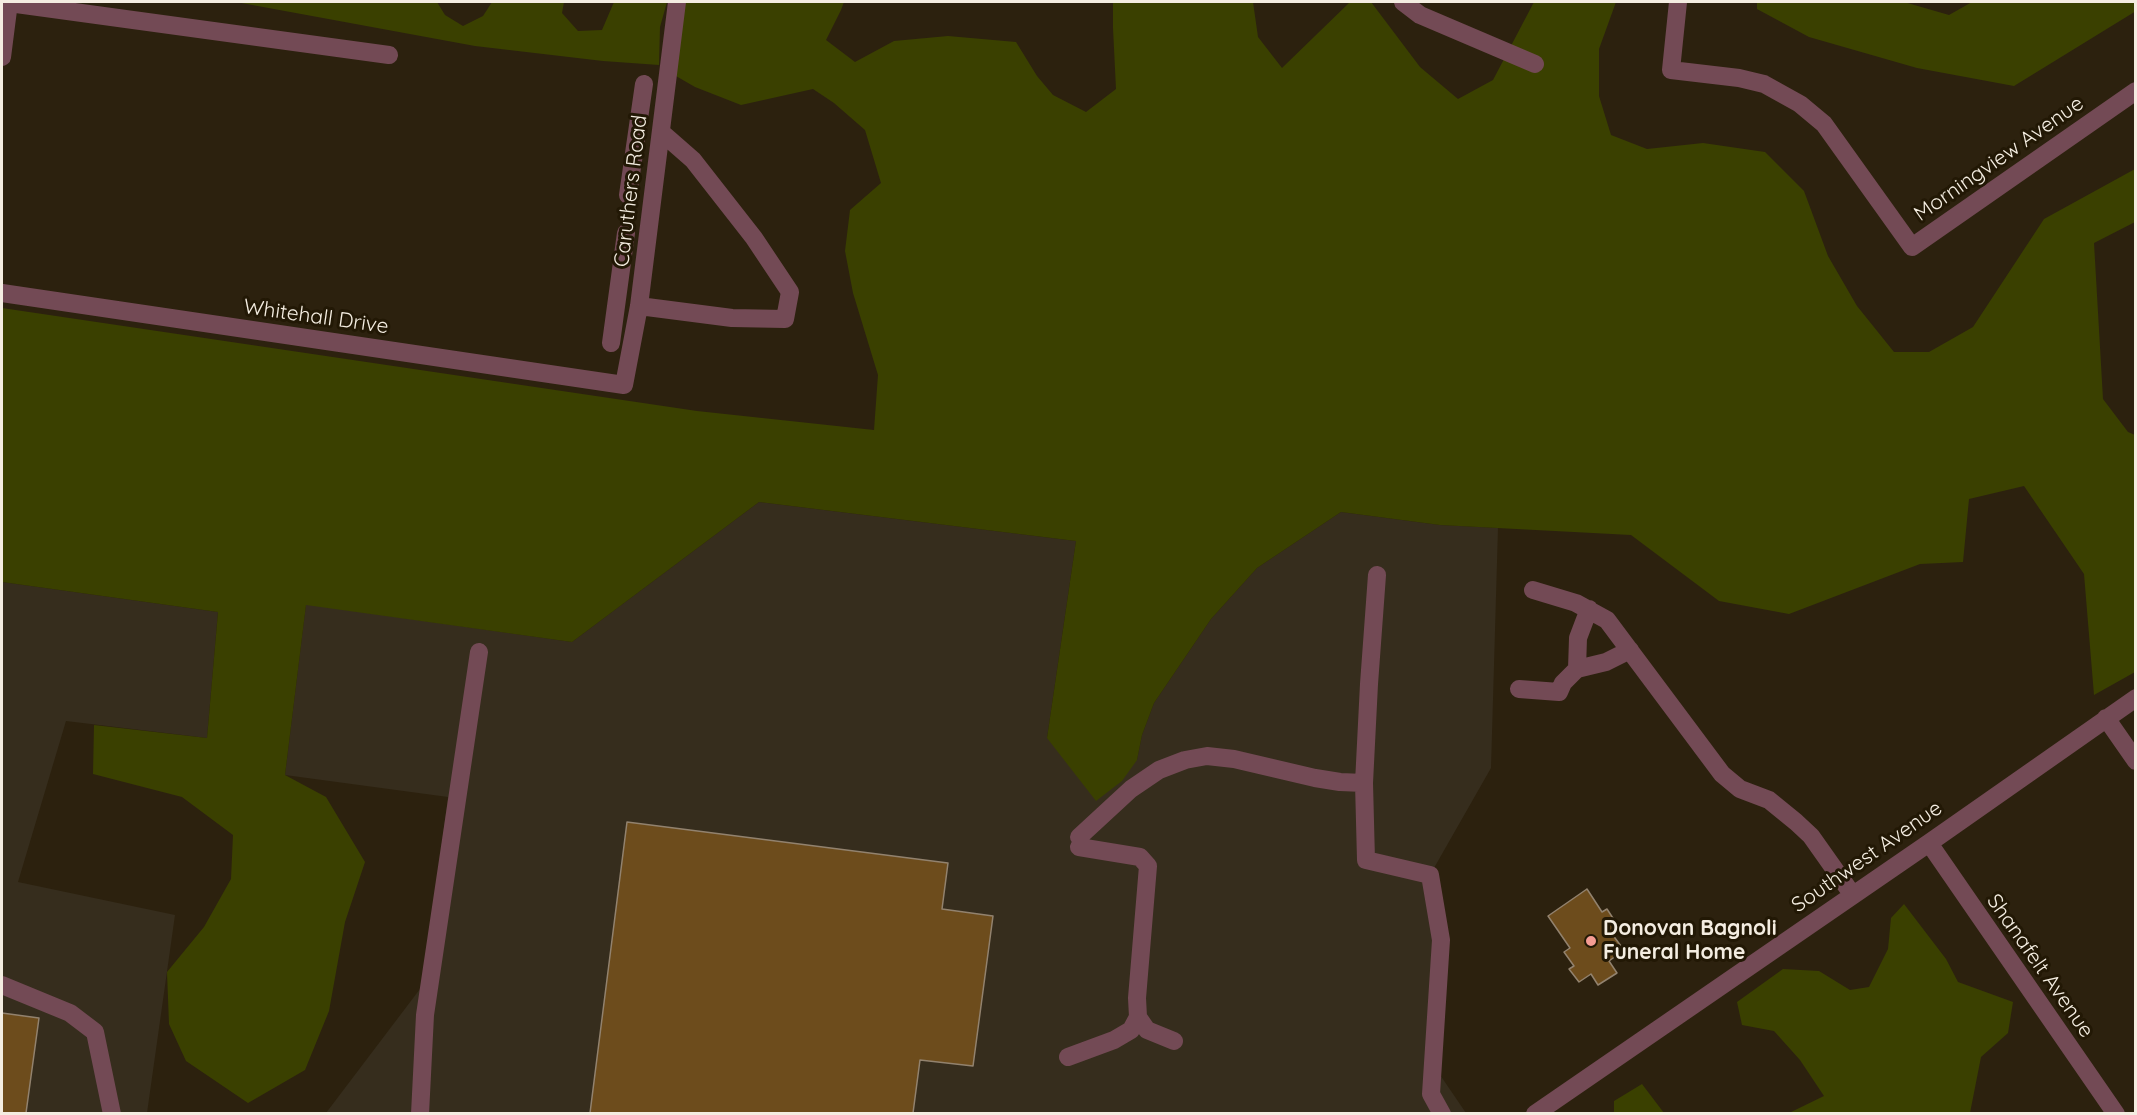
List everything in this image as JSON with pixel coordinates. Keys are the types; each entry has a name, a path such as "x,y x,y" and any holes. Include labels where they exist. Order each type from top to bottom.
{"street":[{"path":"2,57 9,2 388,55"},
{"name":"Caruthers Road","path":"624,385 642,286 677,2"},
{"path":"1403,2 1420,15 1535,64"},
{"name":"Morningview Avenue","path":"1678,2 1671,70 1764,84 1800,104 1824,124 1912,247 2136,91"},
{"path":"628,195 644,84"},
{"path":"637,134 660,135 693,160 754,238 790,292 785,319 732,318 639,306"},
{"path":"610,343 626,233"},
{"path":"619,284 642,286"},
{"name":"Whitehall Drive","path":"2,293 624,385"},
{"path":"1377,576 1364,783 1366,860 1430,875 1441,940 1431,1094 1442,1113"},
{"path":"1533,590 1589,609 1607,620 1722,774 1740,789 1769,800 1796,822 1811,836 1852,894"},
{"path":"1577,669 1578,638 1589,609"},
{"path":"1519,689 1559,692 1563,683 1577,669 1606,662 1630,650"},
{"path":"420,1113 425,1015 479,652"},
{"name":"Southwest Avenue","path":"1534,1113 1929,843 2136,698"},
{"path":"2106,718 2136,761"},
{"path":"1068,1057 1114,1040 1131,1030 1138,1017 1137,998 1148,866 1140,857 1079,842 1131,789 1159,770 1185,760 1207,756 1234,759 1331,781 1364,783"},
{"name":"Shanafelt Avenue","path":"1929,843 2116,1113"},
{"path":"2,985 70,1013 95,1032 112,1113"},
{"path":"1138,1017 1147,1030 1174,1041"}],"shaded area":[{"path":"759,502 1076,541 1047,738 1137,760 1142,735 1154,703 1211,619 1257,568 1341,512 1440,525 1498,528 1491,768 1430,875 1441,940 1434,1066 1466,1113 326,1113 423,985 448,797 285,775 306,604 572,642"},
{"path":"2,582 218,612 207,738 66,721 18,882 175,915 147,1113 2,1114"}],"green space":[{"path":"236,2 437,2 445,15 463,26 483,16 492,2 564,2 562,13 578,31 602,30 614,2 667,2 660,27 659,65 475,46"},
{"path":"677,2 844,2 826,40 855,62 894,41 948,36 1016,42 1037,76 1053,95 1086,112 1116,89 1113,2 1253,2 1258,37 1282,68 1350,2 1371,2 1420,67 1458,99 1493,80 1534,2 1616,2 1599,49 1599,96 1611,135 1647,149 1703,143 1765,152 1804,191 1828,256 1857,306 1894,352 1929,352 1973,327 2044,219 2135,169 2135,222 2094,243 2103,399 2128,432 2135,435 2135,672 2094,695 2084,574 2024,486 1969,499 1963,562 1920,564 1789,614 1719,601 1631,535 1440,525 1341,512 1257,568 1211,619 1154,703 1142,735 1137,760 1122,781 1096,801 1047,738 1076,541 759,502 572,642 306,605 285,775 326,797 365,862 345,922 329,1011 305,1070 248,1103 186,1061 169,1024 167,972 204,927 231,879 233,835 182,797 93,774 94,725 207,738 218,612 2,582 2,308 697,411 874,430 878,375 853,293 845,251 850,210 881,183 865,130 834,103 813,89 741,105 695,87 669,72"},
{"path":"1757,2 1904,2 1949,15 1972,2 2135,2 2136,11 2014,86 1917,68 1809,37 1757,9"},
{"path":"1904,904 1946,959 1958,982 2013,1002 2008,1033 1981,1057 1970,1113 1789,1113 1824,1096 1800,1060 1774,1031 1742,1025 1737,1002 1783,969 1819,971 1850,990 1869,987 1888,949 1891,918"},
{"path":"1642,1084 1664,1113 1614,1113 1614,1101"}],"building":[{"path":"627,822 948,863 942,909 993,916 973,1066 920,1060 913,1113 590,1113"},
{"name":"Donovan Bagnoli Funeral Home","path":"1587,889 1602,912 1607,909 1620,929 1612,934 1624,950 1609,961 1617,973 1598,985 1591,974 1579,982 1569,969 1574,966 1564,952 1570,948 1548,916"},
{"path":"2,1013 39,1018 26,1113 2,1113"}],"place":[{"name":"Donovan Bagnoli Funeral Home","path":"1591,941"}]}
